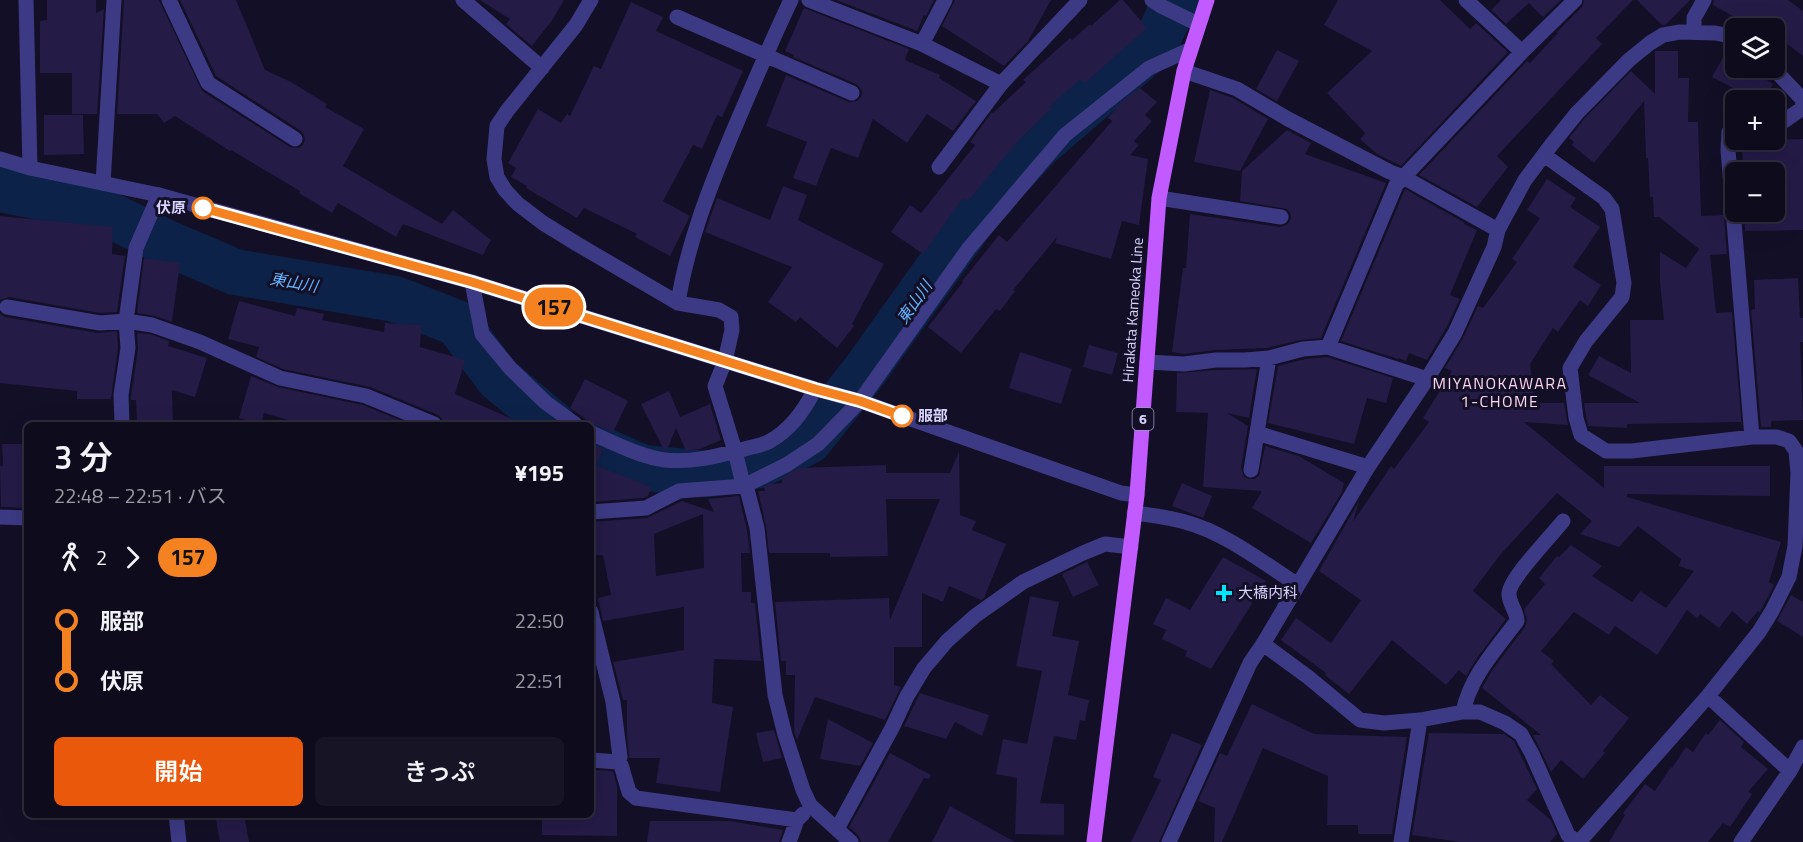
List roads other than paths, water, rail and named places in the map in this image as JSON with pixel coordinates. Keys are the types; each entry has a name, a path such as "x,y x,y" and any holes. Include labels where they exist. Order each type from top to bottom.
{"main road":[{"name":"Hirakata Kameoka Line","path":"1094,842 1137,495 1160,198 1184,71 1207,0"}],"street":[{"path":"26,0 30,168"},
{"path":"103,183 114,0"},
{"path":"169,0 208,83 295,138"},
{"path":"463,0 542,68"},
{"path":"591,0 576,25 497,126 494,159 497,177 518,204 543,223 678,303 718,310 731,317 732,330 725,361 715,386 757,528 775,695 785,735 810,805 851,842"},
{"path":"678,303 694,234 710,190 765,54 791,0"},
{"path":"809,0 922,44 1001,84"},
{"path":"922,44 945,0"},
{"path":"939,167 1001,84 1080,0"},
{"path":"1466,0 1522,52"},
{"path":"1328,347 1396,184 1575,0"},
{"path":"1694,32 1694,18 1704,0"},
{"path":"1156,3 1198,24"},
{"path":"677,17 852,93"},
{"path":"1169,842 1250,663 1368,466 1455,333 1494,247 1498,230 1525,180 1577,113 1629,60 1650,43 1663,35 1680,32 1725,35"},
{"path":"594,512 646,508 679,491 743,483 786,465 818,444 860,401 969,248 1065,135 1149,68 1191,49"},
{"path":"1184,71 1237,89 1288,119 1403,177 1498,230"},
{"path":"1782,78 1802,99 1803,107 1785,120"},
{"path":"1728,150 1752,438"},
{"path":"1263,644 1360,720 1384,723 1420,720 1463,712 1480,712 1504,723 1521,734 1568,834 1578,842 1708,696 1759,632 1788,577 1795,546 1801,474 1796,450 1789,441 1777,437 1632,451 1606,451 1581,435 1576,417 1570,368 1586,341 1622,297 1624,283 1612,209 1604,198 1544,155"},
{"path":"0,159 30,168 159,195 472,282 860,401 1121,493 1137,495"},
{"path":"122,422 121,394 128,348 126,321 134,259 139,239 159,195"},
{"path":"1160,198 1281,217"},
{"path":"472,282 482,334 510,368 538,396 571,422"},
{"path":"7,307 100,323 126,321 152,325 200,342 280,378 366,396 429,422"},
{"path":"1147,362 1184,364 1216,360 1245,360 1269,358 1303,349 1328,347 1427,379"},
{"path":"1251,470 1269,358"},
{"path":"594,434 629,450 664,460 686,460 736,454 769,442 785,430 822,391"},
{"path":"1257,433 1368,466"},
{"path":"1134,513 1178,520 1211,532 1244,549 1298,585"},
{"path":"0,518 24,518"},
{"path":"1463,712 1466,698 1479,673 1517,621 1509,591 1516,578 1563,521"},
{"path":"837,829 907,696 924,668 947,641 998,598 1032,578 1105,544 1131,547"},
{"path":"594,624 613,702 620,757 618,762"},
{"path":"1708,696 1790,771"},
{"path":"1401,842 1420,720"},
{"path":"1741,842 1790,771 1803,747"},
{"path":"594,760 618,762 629,792 636,798 797,820"},
{"path":"789,842 797,820 810,805"},
{"path":"176,818 179,842"}],"waterway":[{"name":"東山川","path":"594,446 644,468 707,474 759,465 809,441 864,372 984,204 1039,145 1155,45 1176,0"},
{"name":"東山川","path":"0,189 95,208 167,243 235,272 395,299 457,323 498,378 551,422"}],"place":[{"name":"伏原","path":"203,208"},
{"name":"服部","path":"902,416"},
{"name":"大橋内科","path":"1224,593"}],"district":[{"name":"MIYANOKAWARA 1-CHOME","path":"1500,392"}]}
